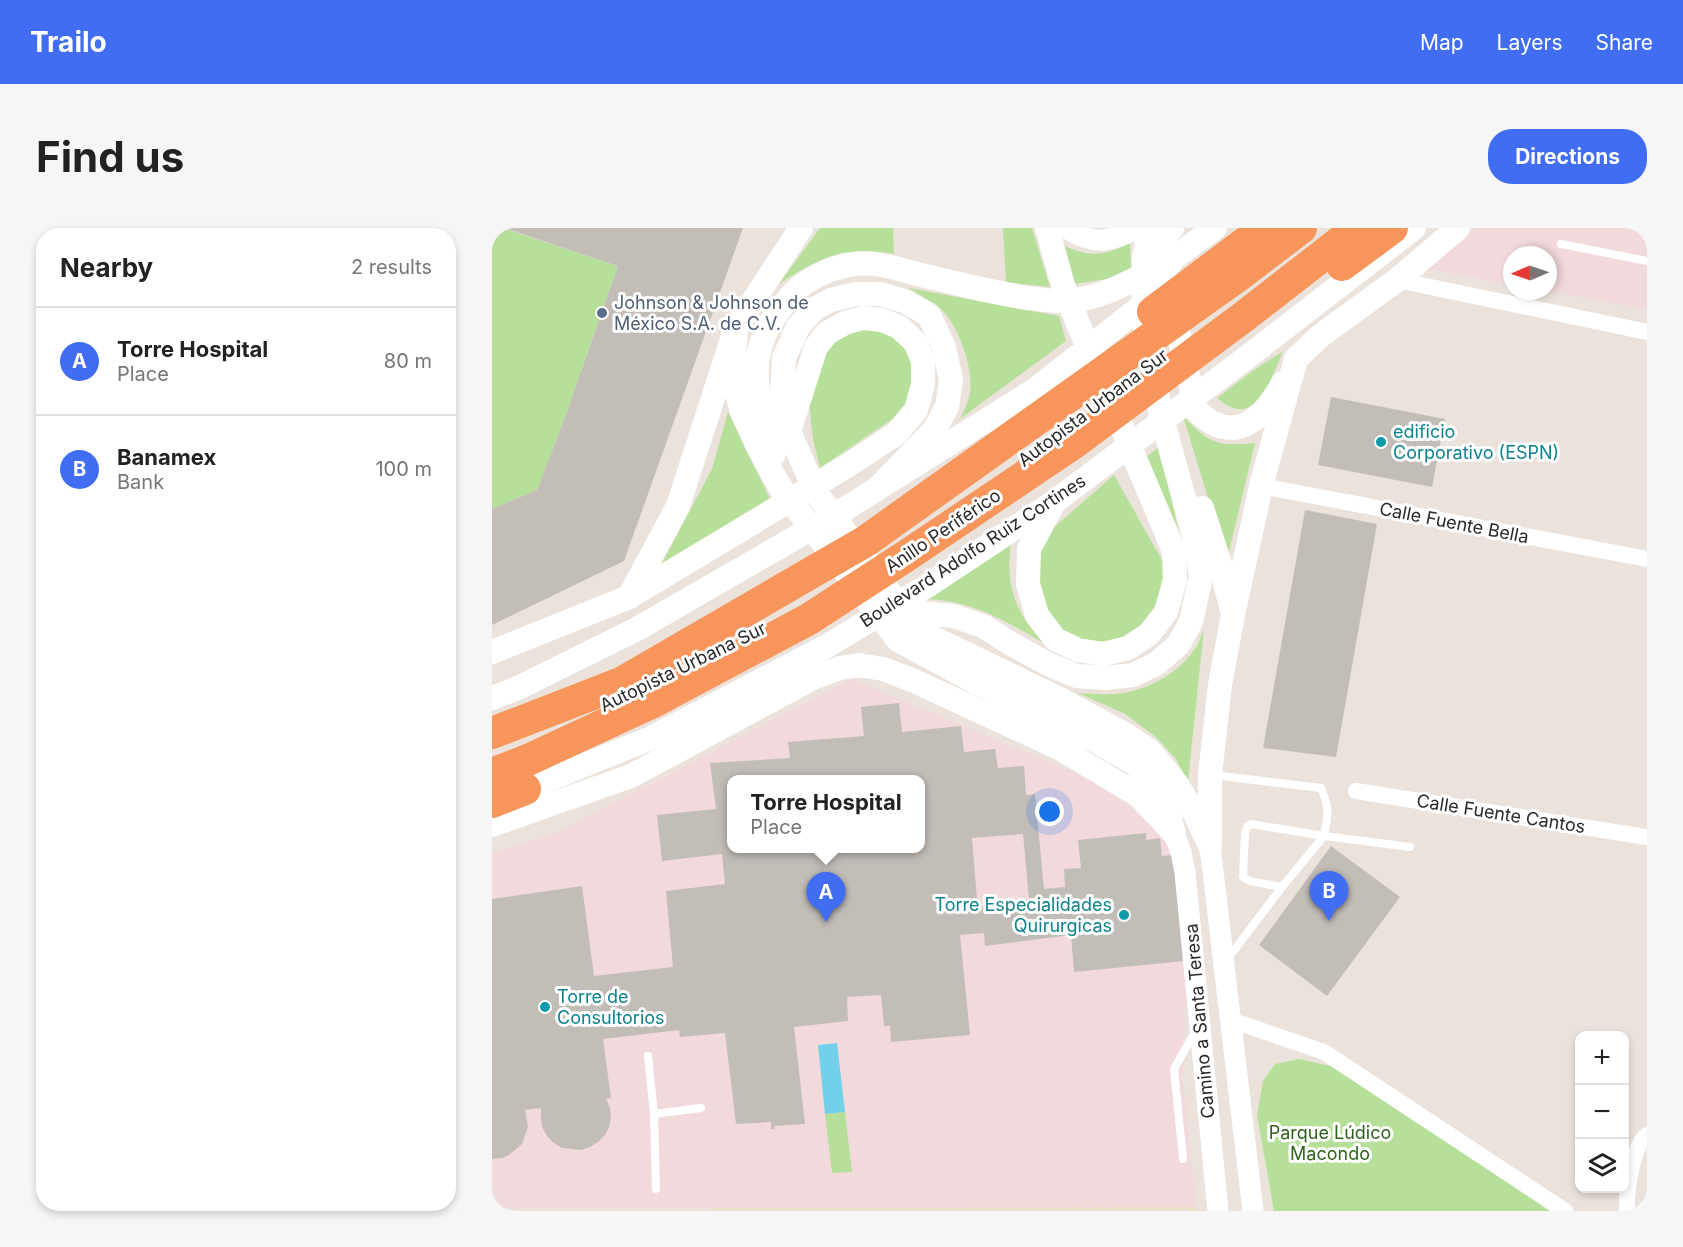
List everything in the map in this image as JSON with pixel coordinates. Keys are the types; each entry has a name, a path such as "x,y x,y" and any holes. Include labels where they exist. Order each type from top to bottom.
{"highway":[{"path":"492,714 602,672 881,501 1042,391 1189,259 1265,228"},
{"name":"Autopista Urbana Sur","path":"492,733 621,683 866,541 1238,276 1301,228"},
{"name":"Autopista Urbana Sur","path":"492,752 630,697 826,595 1042,448 1332,228"},
{"name":"Anillo Periférico","path":"492,774 528,760 653,702 809,619 1074,443 1358,228"},
{"path":"1042,448 1132,418 1392,228"},
{"path":"492,802 525,789"}],"main road":[{"path":"629,597 678,506 735,327 801,228"},
{"path":"1047,228 1063,285 1077,321 1174,551 1175,580 1166,612 1149,634 1128,648 1102,654 1077,650 1055,639 1037,615 1028,584 1029,549 1054,502"},
{"path":"881,613 954,616 985,627 1052,666 1077,676 1105,678 1133,675 1156,664 1178,645 1191,622 1201,576 1194,535 1160,411 1145,327 1144,256 1150,228"},
{"path":"1172,228 1161,239 1160,252 1196,410 1206,420 1221,426 1240,428 1257,419 1275,399 1296,359 1320,336 1397,280 1458,228"},
{"path":"780,487 760,403 756,372 761,340 777,311 796,290 820,274 853,264 871,264 998,294 1064,301 1109,291 1189,259 1215,228"},
{"name":"Boulevard Adolfo Ruiz Cortines","path":"492,809 525,789 651,738 825,647 927,586 1054,502 1414,228"},
{"path":"492,698 518,688 776,564 845,509 881,501 934,430 947,408 951,380 944,347 929,315 904,301 881,294 856,294 831,300 814,309 798,327 784,358 782,395 789,431 815,491 917,630 1058,698 1123,733 1150,751 1176,783 1195,814 1210,846"},
{"path":"492,652 629,597 896,434 916,410 923,384 923,361 915,342 899,327 882,320 863,318 845,323 827,333 816,347 789,431"},
{"path":"735,327 734,377 741,409 758,447 780,487 898,640 977,683 1096,741 1134,763 1162,791 1173,833"},
{"path":"1210,846 1210,775 1220,685 1261,486 1296,359"},
{"path":"1174,465 1196,489 1220,564 1233,615"},
{"path":"492,825 631,776 813,678 840,668 859,665 884,669 912,680 1059,748 1138,795 1173,833"}],"street":[{"path":"1066,228 1080,237 1099,241 1118,238 1138,228"},
{"path":"1397,280 1647,332"},
{"name":"Calle Fuente Bella","path":"1261,486 1647,560"},
{"name":"Calle Fuente Cantos","path":"1356,791 1647,837"},
{"name":"Camino a Santa Teresa","path":"1173,833 1181,852 1185,873 1218,1211"},
{"name":"Camino a Santa Teresa","path":"1210,846 1253,1211"},
{"path":"1231,1020 1324,1052 1565,1211"},
{"path":"1627,1211 1631,1171 1642,1140 1647,1135"}],"lane":[{"path":"1561,244 1647,261"},
{"path":"1210,775 1321,788 1327,801 1328,811 1324,836 1224,964"},
{"path":"1282,887 1250,881 1243,877 1245,833 1251,824 1410,847"},
{"path":"1183,1159 1174,1069 1200,1021"},
{"path":"648,1056 654,1114 656,1190"},
{"path":"654,1114 700,1108"}],"shaded area":[{"path":"1474,228 1647,228 1647,309 1557,293 1557,246 1503,246 1503,283 1423,268"},
{"path":"851,679 1088,778 1173,839 1187,960 1183,1078 1196,1207 492,1208 492,854 557,833"},
{"path":"1196,1207 1197,1211 712,1211 712,1208"}],"green space":[{"path":"492,228 503,228 618,266 537,490 492,509"},
{"path":"820,228 893,228 894,254 847,252 820,260 779,284"},
{"path":"1003,228 1032,228 1050,287 1006,282"},
{"path":"1130,243 1131,270 1113,278 1075,284 1062,245 1080,252 1096,254 1112,251"},
{"path":"909,288 1059,316 1066,341 960,419 971,387 968,364 960,338 941,309"},
{"path":"849,328 882,329 908,349 916,380 904,409 820,468 813,439 809,403 823,349"},
{"path":"1283,351 1267,388 1251,406 1242,409 1230,407 1217,398 1251,372"},
{"path":"728,412 771,501 660,567 712,469"},
{"path":"1183,416 1214,441 1231,444 1255,443 1227,560"},
{"path":"1160,446 1181,543 1145,458"},
{"path":"1114,475 1162,560 1164,580 1152,616 1122,640 1102,644 1081,641 1062,632 1038,598 1037,555 1045,535"},
{"path":"1011,544 1010,573 1014,598 1026,621 1044,643 975,608 928,599"},
{"path":"1204,629 1188,781 1175,758 1156,737 1125,714 1078,693 1124,693 1164,678 1188,658"},
{"name":"Parque Lúdico Macondo","path":"1299,1059 1335,1067 1550,1211 1274,1211 1257,1115 1263,1081 1275,1064"},
{"path":"845,1112 852,1172 832,1173 825,1114"}],"water":[{"path":"837,1043 845,1112 825,1114 818,1045"}],"building":[{"path":"504,228 743,228 624,561 492,625 492,509 537,490 618,266"},
{"name":"edificio Corporativo (ESPN)","path":"1331,397 1445,419 1432,487 1318,465"},
{"path":"1305,510 1377,524 1336,757 1263,748"},
{"path":"899,703 902,732 961,726 964,752 995,749 998,768 1024,766 1026,795 1035,794 1044,889 1065,887 1064,869 1081,868 1078,840 1146,833 1146,840 1160,838 1162,856 1173,855 1184,961 1074,972 1071,935 985,946 984,933 960,935 970,1035 891,1042 890,1026 884,1026 881,995 847,997 848,1021 794,1027 805,1124 774,1126 775,1129 771,1129 771,1122 736,1124 725,1033 680,1037 679,1030 603,1039 611,1098 606,1099 611,1118 605,1135 598,1142 581,1150 562,1148 547,1136 542,1127 541,1108 525,1110 528,1127 522,1144 509,1155 492,1159 492,899 582,886 594,976 673,967 666,891 725,884 722,854 662,861 657,815 716,809 710,763 790,758 788,742 864,736 861,707","holes":["1023,834 1029,899 981,906 982,910 978,911 972,838"]},
{"path":"1331,846 1400,897 1327,996 1259,945"}],"place":[{"name":"Johnson & Johnson de México S.A. de C.V.","path":"602,313"},
{"name":"edificio Corporativo (ESPN)","path":"1381,442"},
{"name":"Torre Especialidades Quirurgicas","path":"1124,915"},
{"name":"Banamex","path":"1329,921"},
{"name":"Torre Hospital","path":"826,922"},
{"name":"Torre de Consultorios","path":"545,1007"}]}
